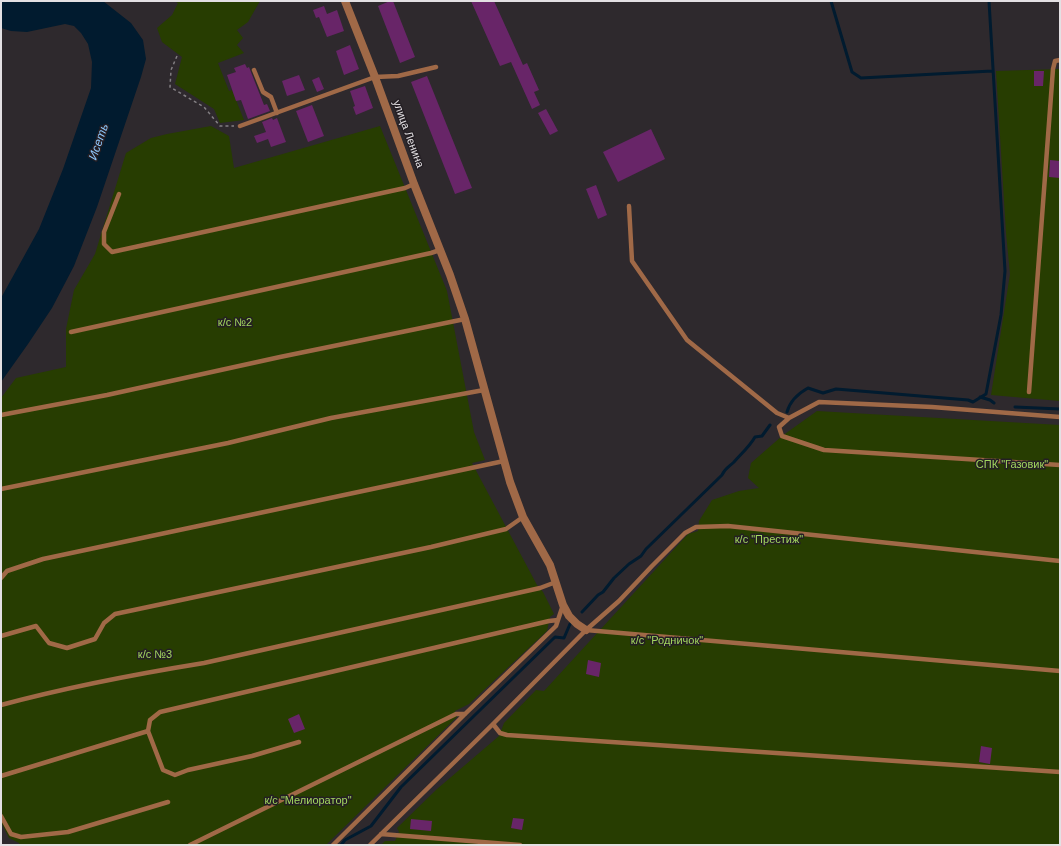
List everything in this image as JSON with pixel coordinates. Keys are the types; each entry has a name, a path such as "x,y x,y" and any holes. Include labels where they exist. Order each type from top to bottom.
{"street":[{"name":"улица Ленина","path":"345,1 450,275 510,482 523,517 550,565 569,616 586,630"}],"lane":[{"path":"1029,392 1053,69 1055,61 1060,60"},
{"path":"240,126 375,77 398,76 436,67"},
{"path":"254,70 263,92 270,97 276,113"},
{"path":"119,194 104,232 104,244 112,252 405,188 414,184"},
{"path":"629,206 632,261 687,340 777,413 789,418"},
{"path":"71,332 440,250"},
{"path":"1,415 107,395 464,319"},
{"path":"1,489 228,443 331,418 484,390"},
{"path":"1060,418 925,407 819,402 789,418 779,427 782,436 824,450 1060,465"},
{"path":"1,578 7,571 43,559 504,461"},
{"path":"1,636 36,626 49,643 67,648 95,639 104,623 115,614 431,547 506,528 523,517"},
{"path":"370,845 586,630 619,601 685,533 698,526 728,526 1060,561"},
{"path":"1,705 41,694 204,663 532,590 556,582"},
{"path":"333,845 556,626 564,605"},
{"path":"299,742 252,756 188,770 175,775 163,770 148,731 150,720 160,712 558,620"},
{"path":"586,630 1060,671"},
{"path":"190,845 456,714 465,714"},
{"path":"493,724 500,733 507,735 1060,772"},
{"path":"1,776 148,731"},
{"path":"1,816 11,834 21,837 68,832 168,802"},
{"path":"381,834 520,845"}],"path":[{"path":"177,56 172,70 170,87 204,107 220,126 240,126"}],"green space":[{"path":"174,1 260,1 248,22 237,30 243,38 237,45 244,53 218,63 229,91 232,90 244,120 220,123 214,109 175,84 182,57 162,42 157,28 172,15 178,3"},
{"path":"1060,69 1060,401 991,395 1010,274 996,71"},
{"path":"211,126 229,136 234,168 380,126 447,291 474,432 485,460 472,463 554,614 550,617 547,631 469,704 455,711 457,717 326,845 20,845 9,838 1,822 1,398 16,378 66,367 66,329 74,290 95,254 126,153 151,138"},
{"path":"817,411 1060,425 1060,845 381,845 385,841 395,841 399,832 397,828 437,789 499,736 504,723 536,690 544,691 688,534 698,531 699,521 712,500 739,491 759,488 748,478 751,463 782,436"}],"water":[{"name":"Исеть","path":"1,1 103,1 131,23 143,40 146,59 97,207 74,266 52,308 1,382 1,298 39,229 63,169 91,88 92,62 88,44 81,33 74,26 65,24 27,32 11,31 1,28"}],"building":[{"path":"393,1 415,57 400,63 378,6"},
{"path":"471,1 494,1 523,65 527,63 539,90 534,92 540,105 532,109 511,62 500,66"},
{"path":"324,6 327,14 337,10 344,31 327,37 319,17 316,18 313,10"},
{"path":"350,45 359,69 344,75 336,51"},
{"path":"245,64 247,68 249,67 264,105 267,104 270,111 248,119 241,100 236,101 227,75 236,72 234,68"},
{"path":"1034,71 1044,71 1043,86 1034,86"},
{"path":"299,75 305,90 287,96 282,81"},
{"path":"427,76 472,188 455,194 411,82"},
{"path":"319,77 324,89 317,92 312,80"},
{"path":"365,86 373,108 356,115 353,107 355,106 350,91"},
{"path":"312,105 324,136 308,142 296,111"},
{"path":"546,109 558,131 550,135 538,113"},
{"path":"272,118 273,120 277,118 286,142 271,147 268,139 257,143 254,136 266,132 262,122"},
{"path":"651,129 665,159 618,182 603,152"},
{"path":"1050,160 1060,161 1060,178 1049,177"},
{"path":"596,185 607,215 598,219 586,189"},
{"path":"588,660 601,663 599,677 586,674"},
{"path":"299,714 305,729 294,733 288,719"},
{"path":"981,746 992,748 990,764 979,762"},
{"path":"513,818 524,819 522,830 511,828"},
{"path":"411,819 432,821 431,831 410,829"}],"waterway":[{"path":"831,1 852,72 861,78 992,71"},
{"path":"787,412 790,404 795,398 808,388 823,393 836,389 968,400 973,402 986,394 1001,315 1005,271 989,1"},
{"path":"980,397 994,403"},
{"path":"1015,407 1060,409"},
{"path":"582,612 598,595 603,592 614,578 629,564 641,556 646,549 722,475 748,447 755,437 762,436 770,425"},
{"path":"341,845 345,840 371,826 401,787 555,637 564,638 570,624"}],"park label":[{"name":"к/с №2","path":"235,323"},
{"name":"СПК \"Газовик\"","path":"1012,465"},
{"name":"к/с \"Престиж\"","path":"769,540"},
{"name":"к/с \"Родничок\"","path":"667,641"},
{"name":"к/с №3","path":"155,655"},
{"name":"к/с \"Мелиоратор\"","path":"308,801"}]}
